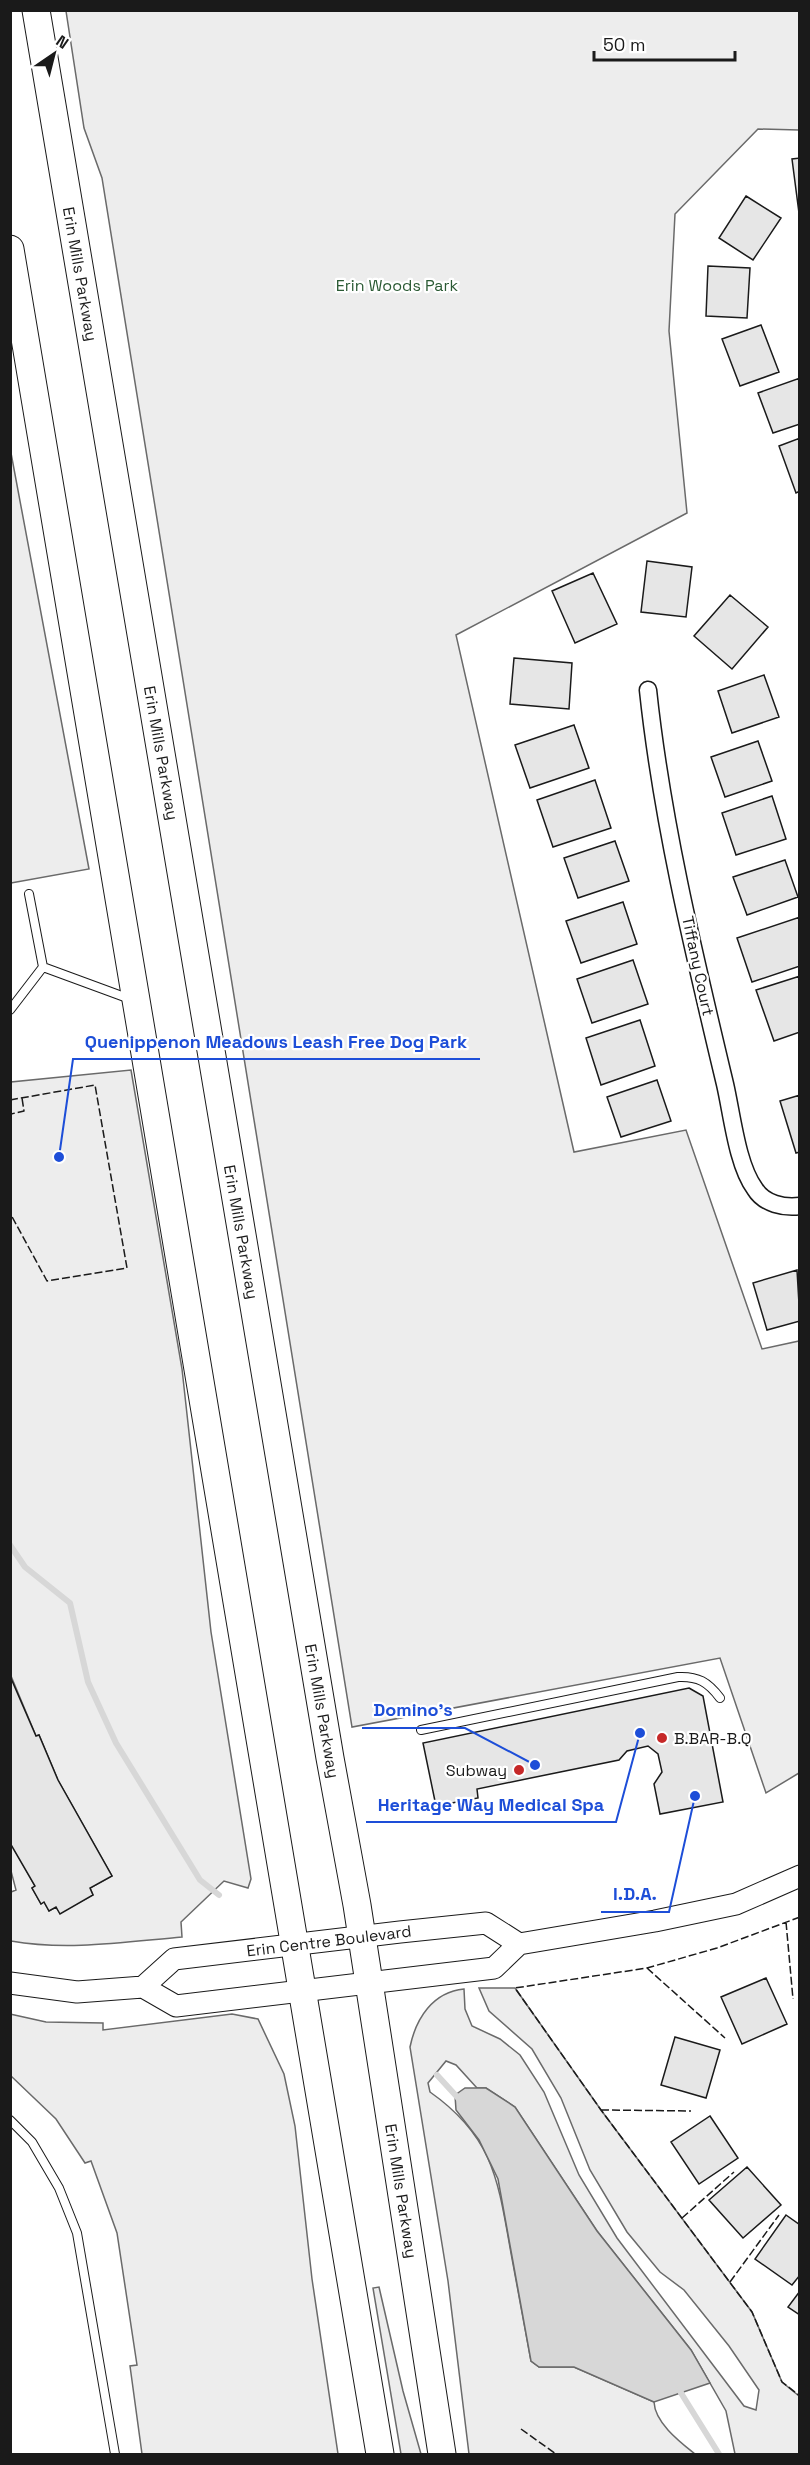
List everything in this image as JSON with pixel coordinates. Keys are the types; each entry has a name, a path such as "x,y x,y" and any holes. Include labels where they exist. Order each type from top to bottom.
{"main road":[{"name":"Erin Mills Parkway","path":"36,10 362,1937 442,2454"},
{"path":"10,249 380,2454"}],"street":[{"name":"Tiffany Court","path":"648,690 656,765 710,1020 749,1178 755,1191 763,1197 788,1207 800,1206"},
{"path":"10,1983 77,1992 143,1987 176,2006 494,1968 519,1944 655,1921 736,1904 800,1876"},
{"name":"Erin Centre Boulevard","path":"143,1987 174,1959 362,1937 486,1923 519,1944"}],"lane":[{"path":"10,1010 43,967 29,894"},
{"path":"43,967 136,1001"},
{"path":"421,1730 678,1677 694,1676 710,1685 720,1698"},
{"path":"10,2120 32,2142 59,2188 77,2233 116,2454"}],"green space":[{"name":"Erin Woods Park","path":"66,11 799,11 799,130 758,129 675,214 669,331 687,513 456,635 574,1152 686,1130 762,1349 799,1341 799,1773 766,1793 720,1658 352,1727 102,178 84,128"},
{"path":"11,453 89,869 10,883"},
{"path":"131,1070 182,1369 211,1632 251,1879 248,1888 224,1881 181,1922 182,1937 96,1945 32,1944 11,1941 11,1892 16,1890 11,1871 11,1843 35,1886 32,1888 41,1904 44,1902 49,1911 56,1907 60,1913 93,1895 90,1888 112,1876 58,1780 39,1735 36,1736 11,1676 11,1082"},
{"path":"479,1988 515,1988 601,2110 752,2312 782,2382 799,2396 799,2454 735,2454 726,2411 691,2350 597,2231 515,2107 486,2088 477,2088 456,2065 446,2061 428,2083 430,2092 468,2126 490,2162 502,2204 531,2361 539,2367 574,2367 654,2402 655,2410 663,2425 695,2454 469,2454 448,2281 410,2047 417,2026 428,2008 443,1995 453,1991 464,1989 465,2009 472,2026 500,2039 520,2055 544,2092 579,2175 617,2238 744,2406 756,2410 759,2390 729,2346 684,2290 660,2272 627,2232 590,2170 561,2098 532,2049 489,2011"},
{"path":"10,2014 46,2022 103,2023 103,2030 232,2014 258,2019 284,2074 295,2126 312,2279 338,2454 142,2454 130,2366 137,2365 117,2233 91,2161 85,2163 56,2119 11,2076"},
{"path":"379,2287 403,2391 421,2454 401,2454 373,2288"}],"shaded area":[{"path":"465,2088 486,2088 515,2107 597,2231 691,2350 710,2383 654,2402 574,2367 539,2367 531,2361 498,2179 479,2140 456,2110 455,2095"}],"building":[{"path":"800,158 800,213 799,213 792,159"},
{"path":"746,196 781,218 753,260 719,238"},
{"path":"708,266 750,268 747,318 706,316"},
{"path":"761,325 779,372 740,386 722,339"},
{"path":"800,378 800,424 773,433 758,393"},
{"path":"800,438 800,491 796,493 779,446"},
{"path":"647,561 692,567 686,617 641,612"},
{"path":"593,573 617,624 575,643 552,591"},
{"path":"730,595 768,627 732,669 694,636"},
{"path":"514,658 572,663 569,709 510,704"},
{"path":"764,675 779,717 732,733 718,691"},
{"path":"574,725 589,768 530,788 515,745"},
{"path":"758,741 772,781 725,797 711,757"},
{"path":"595,780 611,828 553,847 537,800"},
{"path":"772,796 786,839 736,855 722,813"},
{"path":"615,841 629,881 578,898 564,858"},
{"path":"785,860 798,897 747,915 733,877"},
{"path":"623,902 637,944 581,963 566,921"},
{"path":"800,917 800,966 752,982 737,938"},
{"path":"633,960 648,1004 592,1023 577,979"},
{"path":"800,976 800,1032 774,1041 756,990"},
{"path":"640,1020 655,1066 601,1085 586,1038"},
{"path":"657,1080 671,1121 621,1137 607,1097"},
{"path":"800,1095 800,1152 796,1153 780,1101"},
{"path":"797,1270 800,1321 767,1330 753,1283"},
{"path":"10,1676 58,1780 112,1876 90,1888 93,1895 60,1914 56,1907 49,1911 44,1902 41,1904 32,1888 35,1886 10,1843"},
{"path":"689,1688 703,1696 723,1802 660,1814 654,1784 662,1772 658,1754 648,1746 627,1751 619,1760 477,1789 478,1798 436,1806 423,1743"},
{"path":"766,1978 787,2024 742,2044 721,1997"},
{"path":"675,2037 720,2050 706,2098 661,2085"},
{"path":"710,2116 738,2158 699,2184 671,2142"},
{"path":"747,2167 781,2205 743,2238 709,2200"},
{"path":"786,2215 800,2225 800,2275 792,2285 755,2259"},
{"path":"800,2291 800,2315 788,2307"}],"waterway":[{"path":"10,1545 25,1567 70,1603 88,1682 116,1743 200,1880 219,1895"},
{"path":"437,2075 459,2099"},
{"path":"680,2386 681,2393 719,2454"}],"fence":[{"path":"10,1100 95,1085 127,1268 47,1281 10,1213"},
{"path":"10,1110 11,1114 24,1111 22,1098"},
{"path":"800,1917 717,1948 647,1968 515,1988 601,2110 752,2312 782,2382 800,2396"},
{"path":"786,1922 793,1999"},
{"path":"647,1968 725,2038"},
{"path":"601,2110 691,2111"},
{"path":"682,2218 734,2172"},
{"path":"730,2282 779,2215"},
{"path":"521,2429 556,2454"}],"place":[{"name":"Quenippenon Meadows Leash Free Dog Park","path":"59,1157"},
{"name":"Heritage Way Medical Spa","path":"640,1733"},
{"name":"B.BAR-B.Q","path":"662,1738"},
{"name":"Domino's","path":"535,1765"},
{"name":"Subway","path":"519,1770"},
{"name":"I.D.A.","path":"695,1796"}]}
